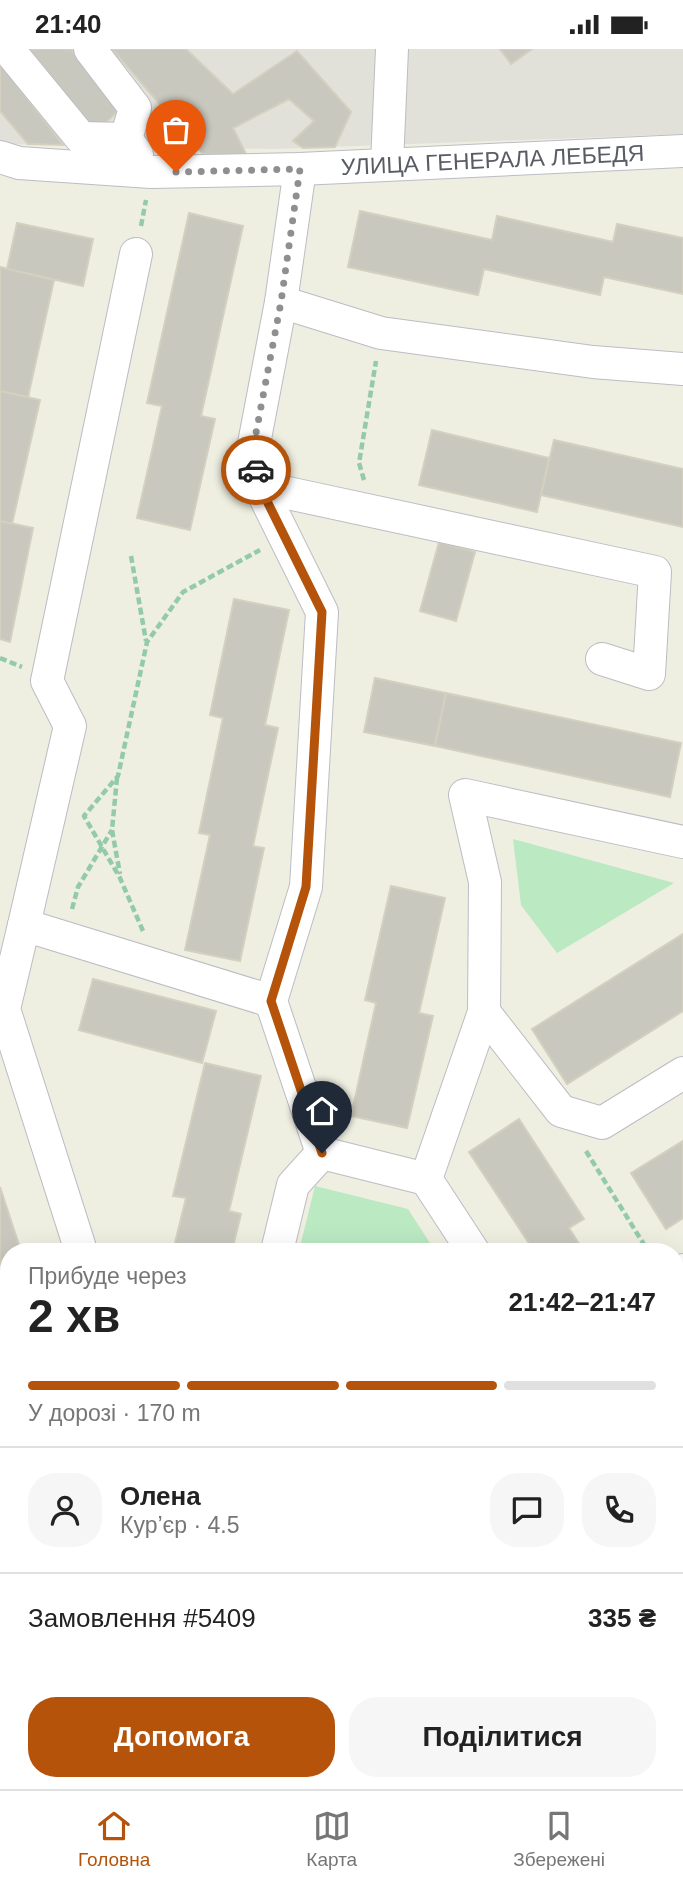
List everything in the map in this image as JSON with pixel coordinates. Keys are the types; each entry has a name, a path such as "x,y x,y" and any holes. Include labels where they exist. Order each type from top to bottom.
{"street":[{"path":"9,49 81,138 126,139"},
{"path":"90,49 135,108 126,139"},
{"path":"385,52 387,164"},
{"path":"126,139 151,172"},
{"name":"УЛИЦА ГЕНЕРАЛА ЛЕБЕДЯ","path":"0,157 19,163 151,172 300,169 683,151"},
{"path":"300,169 281,302 252,454 260,487 322,612 306,887 271,1001 322,1153"},
{"path":"78,1243 4,1009 70,726 47,681 136,254"},
{"path":"281,302 381,333 593,362 683,369"},
{"path":"260,487 655,572 649,674 602,659"},
{"path":"426,1179 484,1012 485,882 465,795 683,842"},
{"path":"24,926 271,1001"},
{"path":"484,1012 561,1111 602,1123 683,1073"},
{"path":"322,1153 426,1179 468,1243"},
{"path":"279,1243 293,1185 322,1153"}],"path":[{"path":"136,254 151,172"},
{"path":"373,510 359,463 381,333"},
{"path":"146,642 183,592 284,537"},
{"path":"120,878 112,830 118,776 146,642 131,556"},
{"path":"118,776 84,816 120,878 158,967"},
{"path":"54,935 72,912 78,887 101,844 112,830"},
{"path":"561,1111 643,1243"}],"shaded area":[{"path":"0,49 683,49 683,134 275,149 0,144"}],"green space":[{"path":"513,839 674,883 557,953 521,905"},
{"path":"315,1186 408,1209 430,1243 301,1243"}],"building":[{"path":"29,49 71,49 119,110 96,132"},
{"path":"112,49 186,49 233,94 297,51 351,112 335,147 303,148 293,141 314,121 289,99 233,128 247,156 203,154"},
{"path":"500,49 532,49 511,64"},
{"path":"0,63 63,145 28,144 0,111"},
{"path":"360,211 492,240 497,216 613,242 617,224 683,238 683,294 604,277 600,295 484,269 478,295 348,267"},
{"path":"189,213 243,226 201,416 215,419 190,530 137,518 162,406 147,403"},
{"path":"17,223 93,239 83,286 7,269"},
{"path":"0,267 54,280 28,397 0,391"},
{"path":"0,391 40,400 12,524 0,521"},
{"path":"432,430 549,458 537,512 419,485"},
{"path":"554,440 683,469 683,527 541,495"},
{"path":"0,521 33,528 10,642 0,639"},
{"path":"439,542 475,552 456,621 420,611"},
{"path":"234,599 289,610 265,725 278,728 253,846 264,848 240,961 185,950 210,835 199,833 223,718 210,715"},
{"path":"375,678 446,693 435,746 364,732"},
{"path":"446,693 681,743 670,797 435,746"},
{"path":"391,886 445,898 419,1013 433,1016 407,1128 351,1116 376,1003 365,1000"},
{"path":"683,934 683,1011 567,1084 532,1029"},
{"path":"93,979 216,1011 202,1063 79,1030"},
{"path":"205,1063 261,1076 229,1211 241,1214 234,1243 175,1243 186,1198 173,1196"},
{"path":"519,1119 584,1219 569,1228 579,1243 529,1243 469,1152"},
{"path":"683,1141 683,1218 666,1229 631,1173"},
{"path":"0,1187 18,1243 0,1243"}],"way so far":[{"path":"176,172 300,169 281,302 252,454 256,470"}],"route":[{"path":"256,470 260,487 322,612 306,887 271,1001 322,1153"}]}
